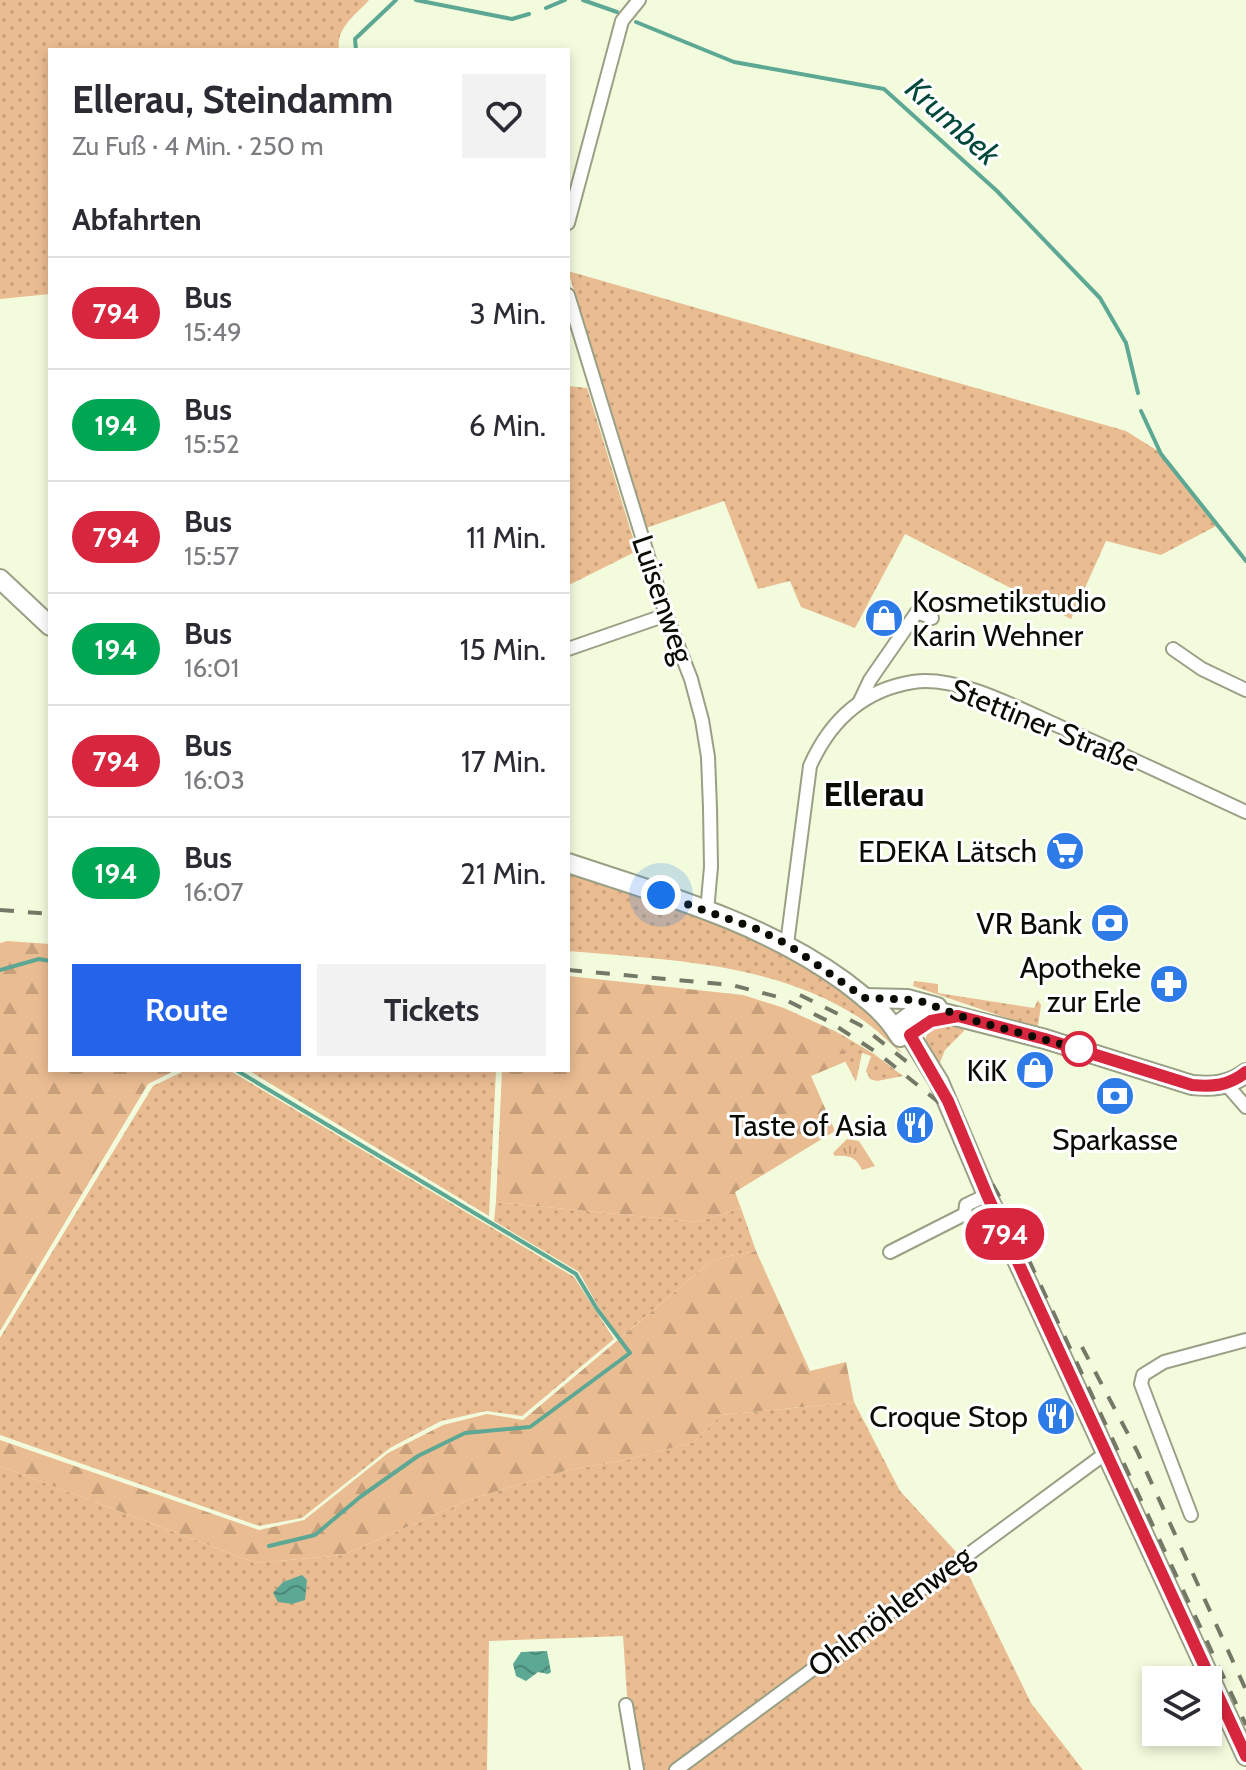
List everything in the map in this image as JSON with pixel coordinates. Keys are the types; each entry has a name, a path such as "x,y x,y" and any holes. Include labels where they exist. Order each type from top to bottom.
{"main road":[{"path":"0,579 48,624"},
{"path":"570,864 707,911 787,944 865,998 901,1032 961,1134 1246,1756"},
{"path":"865,998 918,1000 958,1016"},
{"path":"901,1032 909,1016 922,1010 932,1010 1045,1039 1192,1085 1207,1087 1226,1084 1246,1073"}],"street":[{"path":"570,215 619,30 622,21 639,0"},
{"name":"Luisenweg","path":"570,302 666,615 691,679 708,757 711,867 707,911"},
{"path":"860,701 870,680 917,612 932,618"},
{"path":"570,648 666,615"},
{"path":"1173,649 1202,669 1246,690"},
{"name":"Stettiner Straße","path":"787,944 810,766 820,743 837,721 860,701 889,689 915,682 944,683 990,696 1246,812"},
{"path":"1226,1084 1246,1107"},
{"path":"890,1252 965,1214 966,1205 987,1195"},
{"path":"1191,1515 1141,1384 1143,1375 1164,1362 1246,1340"},
{"name":"Ohlmöhlenweg","path":"676,1770 1106,1453"},
{"path":"626,1705 637,1770"}],"green space":[{"path":"0,0 369,0 343,28 339,48 48,48 48,294 0,299"},
{"path":"570,272 1126,431 1158,451 1216,526 1161,555 1106,541 1071,619 905,534 855,628 801,607 790,581 758,589 724,501 646,528"},
{"path":"570,386 587,388 637,551 570,584"},
{"path":"570,870 705,917 752,936 795,959 836,986 872,1017 902,1054 860,1018 827,999 792,985 719,967 570,951"},
{"path":"0,943 48,944 48,1072 172,1072 148,1084 0,1331"},
{"path":"570,976 743,995 784,1008 837,1032 847,1061 811,1076 835,1131 735,1192 741,1208 697,1222 496,1202 502,1072 570,1072"},
{"path":"914,981 938,984 938,993 1034,1008 1038,1000 1041,1005 1038,1026 1030,1026 913,986"},
{"path":"940,1026 962,1027 964,1031 945,1050 937,1070 924,1043 928,1032"},
{"path":"837,1032 903,1076 877,1081 870,1079 866,1071 871,1056 862,1053 856,1082 845,1061"},
{"path":"182,1072 232,1072 574,1277 614,1339 522,1416 486,1411 441,1421 390,1448 302,1518 259,1526 0,1435 0,1338 153,1086"},
{"path":"251,1072 496,1072 489,1216"},
{"path":"847,1139 859,1141 875,1166 862,1170 852,1158 835,1156 833,1153"},
{"path":"496,1202 697,1222 741,1208 756,1251 714,1259 620,1338 579,1272 494,1221"},
{"path":"756,1251 810,1371 846,1362 854,1402 721,1415 694,1442 626,1460 568,1470 471,1499 343,1555 256,1563 0,1466 0,1440 259,1530 304,1520 388,1453 443,1425 487,1414 523,1420 714,1259"},
{"path":"854,1402 900,1491 959,1555 1031,1703 1083,1770 632,1770 623,1636 489,1641 487,1770 0,1770 0,1466 256,1563 343,1555 471,1499 568,1470 626,1460 694,1442 721,1415"}],"water":[{"path":"302,1575 307,1580 305,1600 292,1604 278,1602 273,1593 283,1582"},
{"path":"547,1651 551,1672 538,1672 526,1681 516,1676 513,1664 521,1652"}],"waterway":[{"path":"356,48 355,39 396,0"},
{"name":"Krumbek","path":"416,0 512,19 529,14"},
{"name":"Krumbek","path":"546,8 565,0"},
{"name":"Krumbek","path":"583,0 617,12"},
{"name":"Krumbek","path":"636,22 734,62 884,89 997,191 1100,298 1126,343 1138,393"},
{"name":"Krumbek","path":"1141,411 1161,454 1246,561"},
{"path":"0,970 39,959 48,961"},
{"path":"239,1072 576,1274 597,1309 630,1353 530,1427 465,1433 418,1456 360,1497 315,1535 269,1546"}],"railway":[{"path":"0,910 48,914"},
{"path":"570,970 732,985 782,998 830,1022 879,1054 941,1104 958,1124 998,1194 1246,1725"},
{"path":"800,995 860,1025 911,1065"},
{"path":"1082,1347 1137,1451 1246,1690"}],"bus line":[{"name":"794","path":"1246,1072 1226,1084 1207,1087 1192,1085 1045,1039 958,1016 931,1021 910,1035 948,1101 987,1195 1246,1756"}],"place":[{"name":"Kosmetikstudio Karin Wehner","path":"884,618"},
{"name":"EDEKA Lätsch","path":"1065,851"},
{"name":"VR Bank","path":"1110,923"},
{"name":"Apotheke zur Erle","path":"1169,984"},
{"name":"KiK","path":"1035,1070"},
{"name":"Sparkasse","path":"1115,1096"},
{"name":"Taste of Asia","path":"915,1125"},
{"name":"Croque Stop","path":"1056,1416"}],"district":[{"name":"Ellerau","path":"874,794"}],"route":[{"path":"661,895 757,929 799,950 865,998 918,1000 958,1016 1079,1049"}]}
